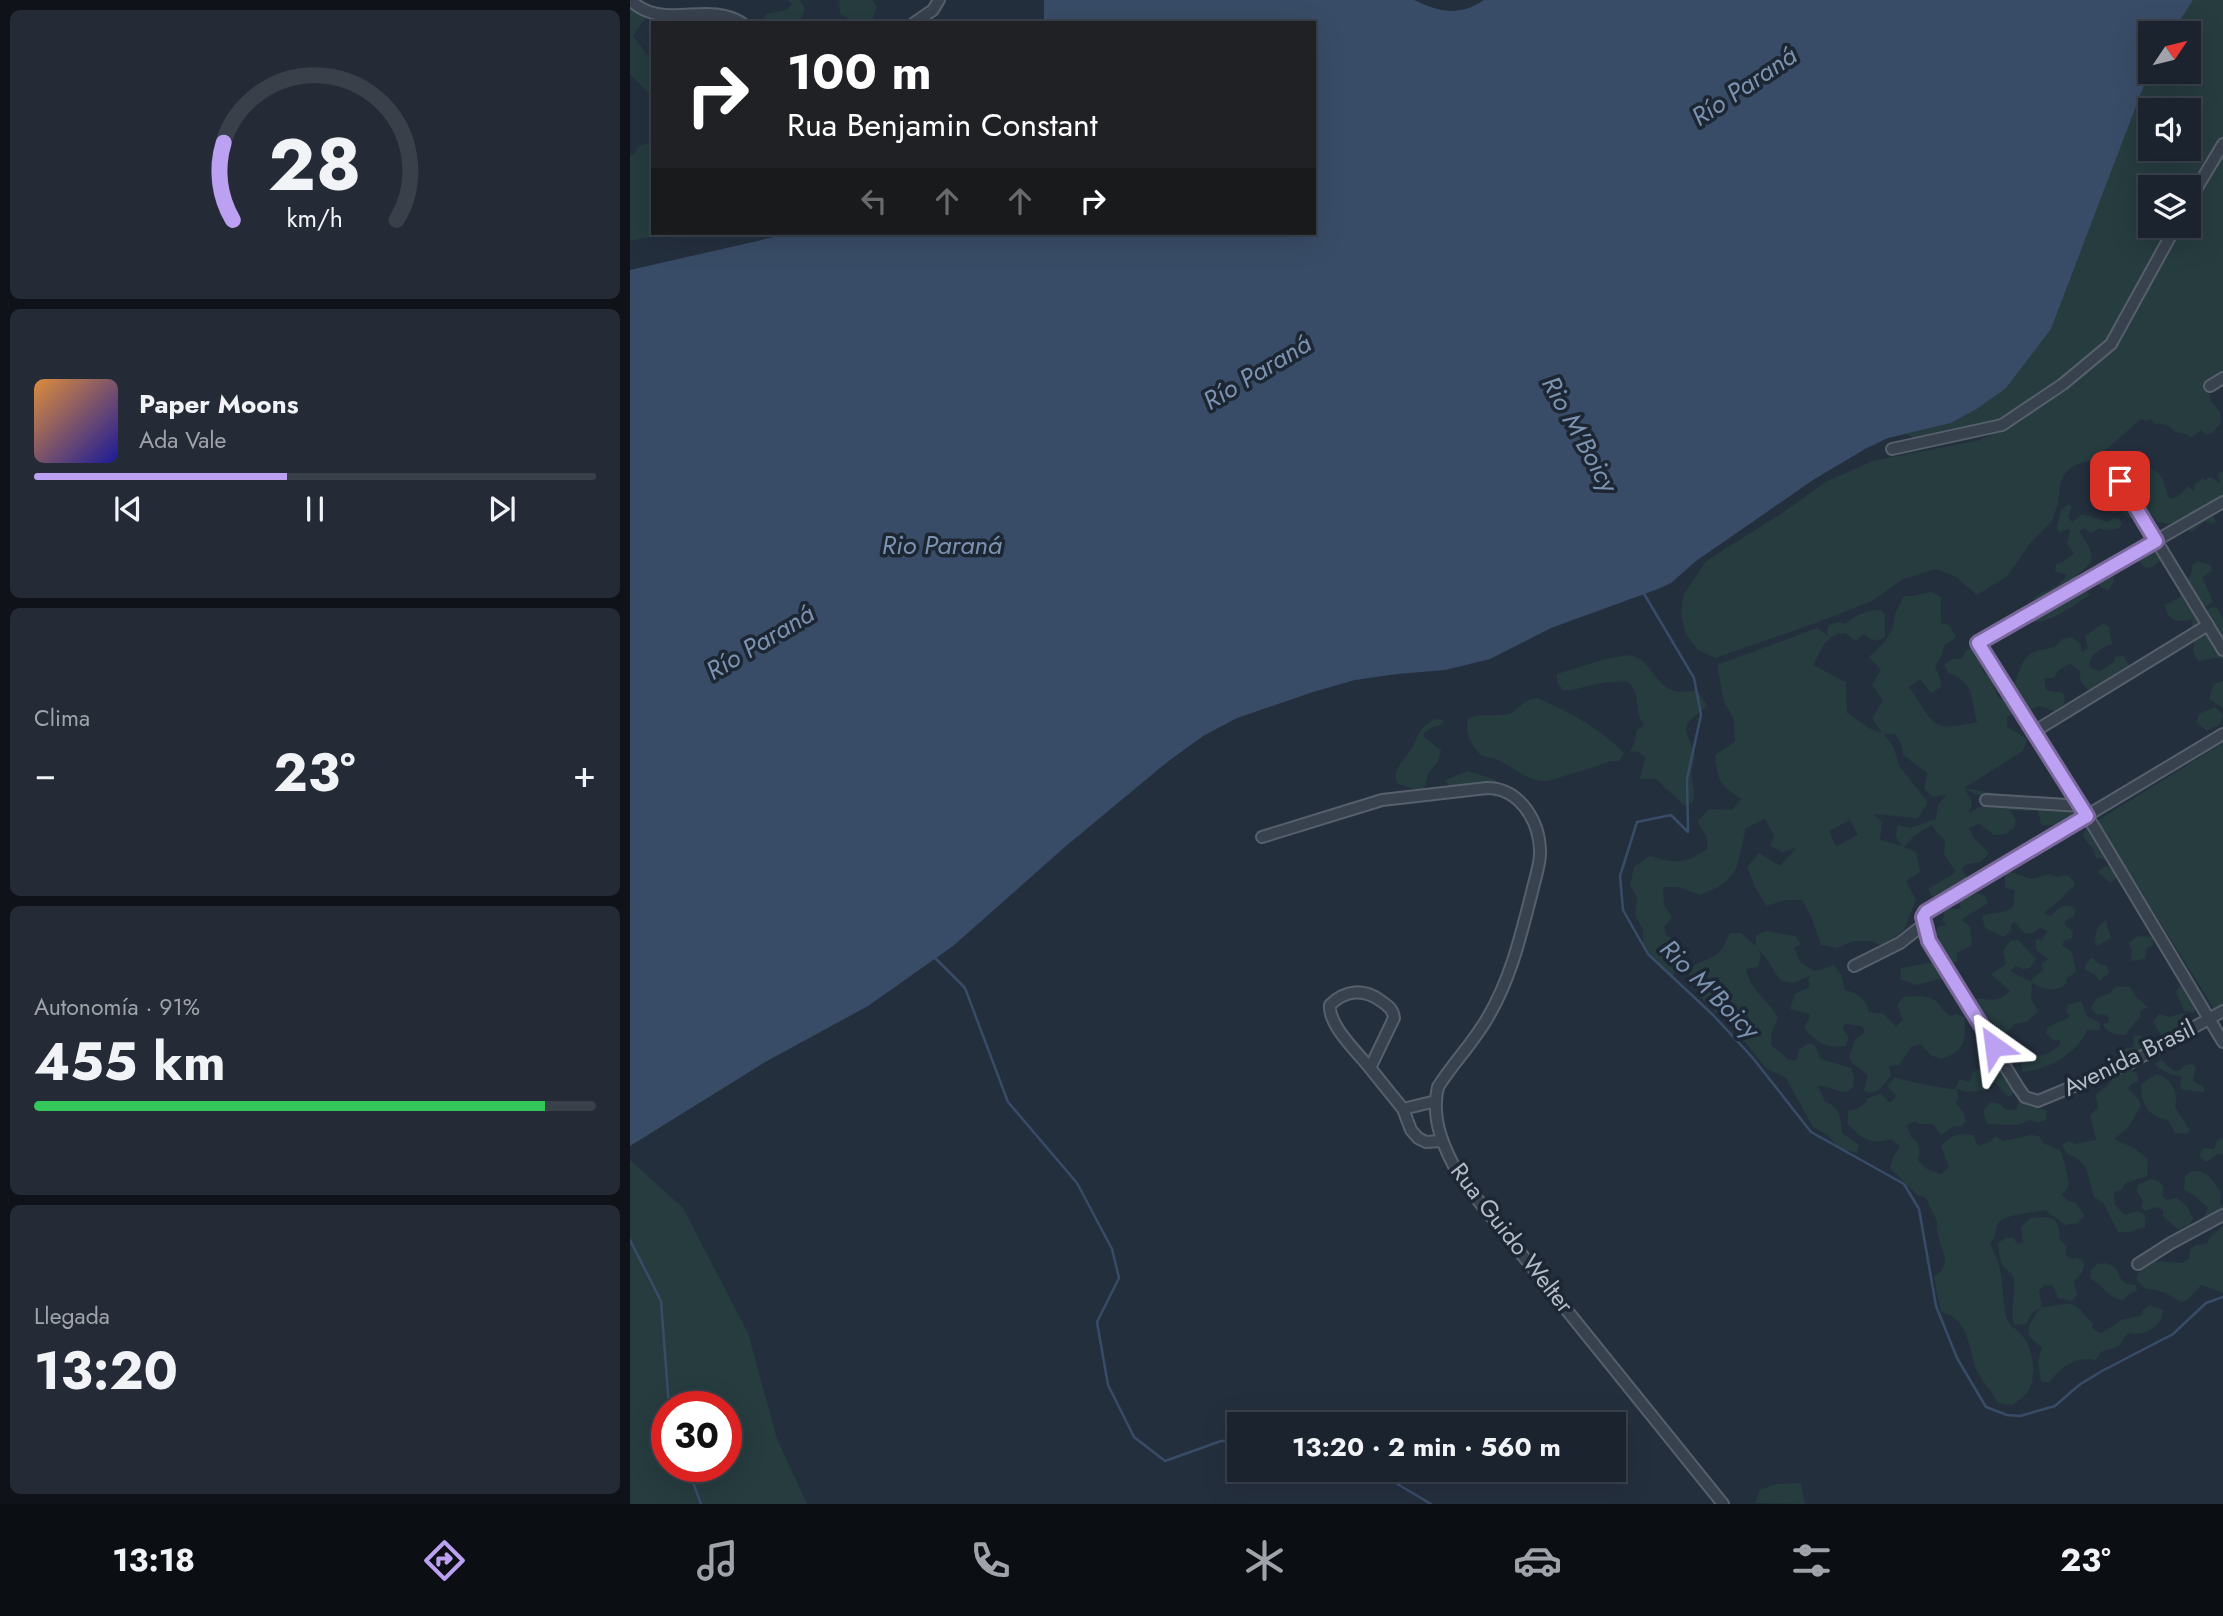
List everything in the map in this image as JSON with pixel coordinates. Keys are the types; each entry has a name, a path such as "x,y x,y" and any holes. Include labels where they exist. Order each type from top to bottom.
{"street":[{"path":"630,0 636,6 669,16 701,8 738,21"},
{"path":"917,21 933,10 939,0"},
{"path":"2201,181 2223,144"},
{"path":"1892,449 2002,425 2063,384 2112,344 2169,238"},
{"path":"2210,386 2223,378"},
{"path":"2108,460 2223,650"},
{"path":"2223,502 1978,643 2085,811 2223,1042"},
{"path":"2035,731 2208,625"},
{"path":"1854,966 1900,943 1923,925 1926,912 2085,811 2223,734"},
{"path":"1262,837 1382,800 1487,788 1509,792 1519,800 1538,831 1540,852 1517,953 1488,1018 1438,1087 1436,1101 1403,1109"},
{"path":"1986,800 2085,811"},
{"name":"Avenida Brasil","path":"1923,925 1941,963 2018,1087 2025,1097 2033,1101 2132,1062 2223,1011"},
{"path":"1370,1069 1395,1018 1393,1010 1373,995 1356,991 1329,1005 1334,1024 1370,1069 1403,1109 1411,1130 1418,1138 1426,1142 1442,1141"},
{"name":"Rua Guido Welter","path":"1436,1101 1442,1141 1461,1179 1723,1504"},
{"path":"2138,1264 2223,1215"}],"green space":[{"path":"787,0 800,0 805,9 800,21 763,21 766,14 787,10 792,4"},
{"path":"872,0 877,7 873,21 852,21 840,14 839,1"},
{"path":"2193,0 2223,0 2223,136 2199,175 2138,175 2138,238 2164,238 2109,341 2060,381 2000,420 1914,438 1905,434 1951,423 2051,329 2138,100 2138,161 2201,161 2201,98 2139,98 2144,84 2202,84 2202,21 2180,21"},
{"path":"630,3 646,17 633,36 648,56 651,54 651,96 630,74"},
{"path":"651,143 651,235 661,235 630,241 630,156 641,145"},
{"path":"2223,156 2223,374 2208,387 2211,401 2220,412 2221,422 2213,433 2206,435 2201,430 2189,437 2166,425 2155,424 2151,419 2141,419 2101,454 2074,466 2064,474 2052,521 2033,540 2007,576 1977,595 1956,577 1936,569 1903,579 1872,601 1715,658 1698,650 1686,634 1681,615 1683,596 1706,561 1826,482 1872,461 1980,440 2013,424 2069,387 2115,346 2175,238 2201,238 2201,193"},
{"path":"2146,467 2160,475 2170,499 2177,497 2189,486 2194,492 2195,484 2203,478 2205,480 2210,477 2220,483 2218,473 2223,472 2223,507 2211,513 2216,521 2213,524 2205,521 2192,532 2158,522 2151,514 2147,519 2129,518 2121,511 2109,511 2104,502 2113,492 2117,495 2121,492 2130,500 2146,486 2139,472"},
{"path":"2069,504 2072,507 2068,517 2072,522 2082,514 2108,522 2113,518 2119,519 2122,523 2119,528 2114,529 2100,528 2091,533 2084,528 2079,531 2090,549 2092,559 2085,569 2077,574 2076,580 2090,595 2058,615 2036,622 2030,613 2035,597 2064,579 2067,575 2055,571 2056,564 2074,553 2067,544 2070,529 2059,532 2057,528 2061,510"},
{"path":"2150,539 2159,545 2161,559 2153,567 2146,568 2137,559 2131,565 2116,570 2114,581 2108,590 2092,578 2093,573 2112,558"},
{"path":"2197,561 2211,565 2212,571 2202,577 2213,602 2199,610 2196,616 2212,607 2217,608 2223,618 2223,659 2198,661 2193,649 2199,637 2191,631 2193,619 2175,620 2166,611 2165,605 2180,597 2182,584 2190,576 2192,565"},
{"path":"1931,592 1941,597 1941,623 1949,625 1956,637 1944,646 1935,667 1941,687 1931,693 1920,679 1909,687 1934,722 1949,726 1977,722 1968,686 1948,673 1944,664 1953,659 1962,659 1966,650 1978,647 1985,657 1982,670 1992,680 1998,697 2016,705 2017,714 2007,716 2007,727 2027,739 2023,751 1964,788 2077,810 2065,821 2041,825 2038,810 2010,810 2016,820 2014,828 2006,834 1994,835 1979,824 1969,828 1973,837 1989,853 1981,862 1968,864 1961,869 1969,880 1965,884 1952,892 1937,896 1932,896 1928,889 1956,872 1944,855 1945,841 1931,825 1914,836 1904,847 1916,852 1920,872 1906,881 1916,900 1904,930 1883,946 1871,941 1854,941 1837,948 1821,945 1802,900 1786,900 1766,906 1755,887 1747,867 1759,853 1780,866 1797,847 1783,852 1770,846 1774,835 1765,819 1746,828 1735,870 1724,883 1700,895 1679,887 1663,887 1664,905 1672,917 1664,927 1666,935 1679,942 1684,958 1682,971 1671,976 1643,946 1643,930 1635,914 1637,898 1630,885 1634,867 1650,856 1680,861 1692,858 1707,849 1707,837 1697,822 1709,809 1732,810 1741,799 1724,786 1717,772 1715,755 1735,742 1734,719 1724,702 1717,665 1817,628 1828,636 1829,625 1839,622 1846,624 1862,613 1881,610 1885,615 1885,637 1873,640 1864,634 1857,640 1846,633 1839,634 1825,643 1813,665 1846,682 1847,713 1882,733 1872,718 1883,701 1872,685 1881,670 1869,657 1885,641 1893,628 1895,614 1904,596","holes":["1884,734 1895,734 1903,755 1927,773 1924,789 1933,797 1947,794 1938,805 1936,819 1910,828 1897,825 1896,837 1902,846 1880,840 1882,822 1873,814 1918,818 1928,802 1899,766 1894,748","1965,789 1991,801 1969,813 1972,802","1850,820 1858,835 1836,846 1829,831"]},
{"path":"2103,623 2109,627 2112,644 2097,652 2089,666 2100,671 2114,662 2115,657 2124,656 2129,665 2122,670 2115,682 2093,696 2081,682 2079,670 2070,664 2058,671 2054,678 2044,678 2046,690 2063,693 2065,702 2056,712 2040,706 2030,710 2014,684 2027,657 2071,637 2080,643 2082,652 2088,648 2085,636"},
{"path":"1630,655 1643,662 1668,688 1678,692 1698,691 1707,706 1687,723 1686,731 1695,756 1691,774 1693,802 1685,806 1656,779 1640,779 1645,757 1630,751 1637,730 1644,725 1635,692 1628,682 1606,682 1563,690 1557,682 1557,674 1605,659"},
{"path":"2223,681 2223,708 2210,700 2210,695 2214,684"},
{"path":"1537,698 1594,728 1624,753 1619,761 1606,762 1544,781 1529,777 1500,761 1480,754 1468,736 1468,718 1508,714 1527,701"},
{"path":"2215,707 2223,715 2220,724 2207,731 2196,722 2199,714"},
{"path":"1435,719 1443,720 1443,724 1431,728 1424,733 1424,737 1441,750 1438,761 1428,774 1425,787 1418,790 1398,784 1395,776 1399,766 1422,729"},
{"path":"2223,743 2223,1004 2215,1010 2110,842 2104,851 2105,859 2096,858 2094,850 2083,836 2085,830 2094,826 2107,838 2097,821"},
{"path":"1468,771 1496,780 1503,787 1502,796 1494,797 1485,789 1450,789 1445,780"},
{"path":"2106,866 2116,871 2117,877 2110,883 2098,872"},
{"path":"2011,872 2031,879 2050,874 2057,877 2067,875 2073,880 2075,886 2044,913 2051,916 2066,906 2076,910 2074,916 2065,921 2065,925 2073,931 2072,938 2065,940 2062,945 2072,952 2076,972 2058,989 2045,989 2032,983 2031,998 2038,1011 2027,1022 2014,1024 2000,1036 1985,1028 1973,1001 1978,998 1999,998 2010,991 1991,974 2006,964 2003,951 2010,941 2018,940 2036,959 2030,968 2016,966 2010,971 2031,982 2043,970 2041,964 2048,959 2036,950 2036,939 2042,940 2047,931 2040,928 2031,934 2024,933 2015,922 2004,937 1985,928 1982,916 2013,907 2015,891 2005,887 2005,873"},
{"path":"1969,894 1985,896 1988,903 1961,920 1970,926 1972,945 1957,953 1957,962 1948,964 1940,958 1941,949 1935,934 1938,927 1947,925 1942,920 1946,909 1961,909 1959,902"},
{"path":"2106,920 2111,938 2097,946 2096,932"},
{"path":"1766,931 1795,936 1801,944 1794,948 1801,963 1815,971 1834,965 1841,975 1845,990 1861,997 1869,1012 1884,1014 1896,1026 1903,1020 1897,1005 1904,997 1927,997 1938,1003 1950,1016 1956,1014 1964,1017 1964,1039 1955,1053 1941,1059 1930,1055 1921,1044 1911,1047 1899,1065 1889,1066 1891,1075 1884,1085 1879,1090 1868,1093 1864,1090 1868,1075 1852,1063 1849,1056 1855,1040 1865,1032 1862,1026 1845,1024 1842,1028 1849,1038 1845,1046 1827,1045 1816,1040 1804,1027 1810,1014 1790,1009 1795,994 1810,987 1808,979 1811,975 1794,983 1781,981 1758,950 1761,955 1758,967 1746,969 1755,989 1778,1018 1771,1035 1771,1045 1788,1059 1796,1061 1799,1050 1809,1043 1815,1046 1821,1059 1851,1068 1853,1087 1847,1092 1818,1086 1825,1102 1839,1114 1842,1133 1859,1145 1857,1153 1838,1148 1828,1135 1813,1127 1785,1077 1766,1068 1732,1026 1695,990 1689,977 1694,965 1716,955 1722,949 1730,933 1741,933 1756,946 1756,936"},
{"path":"2137,936 2153,937 2153,945 2146,949 2145,959 2131,961 2129,943"},
{"path":"2092,957 2099,964 2107,966 2109,973 2099,981 2094,974 2086,970 2085,966"},
{"path":"1934,962 1940,964 1949,977 1916,985 1900,979 1901,968"},
{"path":"2119,986 2130,987 2136,997 2148,1007 2140,1011 2140,1017 2125,1035 2106,1030 2103,1024 2109,1022 2109,1018 2096,1014 2091,1007 2097,998"},
{"path":"2180,986 2187,989 2198,1006 2193,1013 2184,1011 2176,992"},
{"path":"2082,1002 2087,1016 2100,1023 2100,1030 2087,1030 2069,1053 2052,1064 2023,1072 2021,1065 2024,1059 2032,1054 2047,1054 2060,1045 2060,1040 2053,1040 2046,1033 2048,1027 2068,1018 2068,1005"},
{"path":"2183,1013 2189,1017 2188,1022 2183,1030 2176,1034 2161,1035 2153,1022 2159,1014 2169,1017"},
{"path":"2134,1036 2151,1038 2149,1043 2125,1058 2118,1055 2120,1050 2133,1047"},
{"path":"2161,1060 2174,1071 2193,1064 2196,1067 2193,1080 2204,1087 2204,1092 2180,1088 2181,1076 2160,1069 2155,1064"},
{"path":"1999,1065 2014,1084 2014,1093 2009,1097 1990,1080 1986,1090 1967,1092 1956,1089 1959,1098 1956,1103 1966,1121 1961,1127 1954,1126 1941,1135 1933,1124 1919,1124 1915,1121 1907,1125 1911,1137 1919,1147 1918,1160 1927,1169 1941,1174 1949,1167 1941,1146 1956,1136 1973,1135 1978,1146 1990,1142 1995,1136 2003,1141 2039,1136 2043,1143 2060,1150 2069,1186 2062,1195 2068,1201 2075,1202 2085,1216 2077,1223 2065,1225 2045,1210 2005,1218 1998,1224 1990,1244 2000,1270 2006,1317 2024,1338 2032,1358 2032,1382 2024,1396 2012,1405 1997,1403 1979,1375 1963,1329 1951,1316 1941,1312 1934,1277 1941,1271 1945,1259 1937,1232 1937,1221 1926,1198 1917,1195 1890,1168 1900,1146 1891,1139 1878,1142 1867,1139 1848,1124 1848,1111 1860,1107 1868,1098 1881,1094 1890,1103 1896,1096 1887,1086 1895,1077 1955,1089 1960,1079 1970,1082 1973,1072 1984,1066"},
{"path":"2131,1070 2137,1074 2138,1081 2128,1088 2141,1106 2128,1128 2114,1139 2132,1147 2148,1159 2147,1176 2126,1183 2121,1190 2114,1192 2115,1204 2124,1215 2138,1211 2145,1215 2145,1227 2118,1232 2104,1204 2094,1197 2086,1168 2078,1159 2066,1153 2062,1145 2069,1141 2076,1144 2096,1140 2090,1115 2098,1108 2096,1095 2113,1077"},
{"path":"2157,1074 2167,1079 2173,1087 2175,1107 2190,1131 2186,1134 2175,1133 2168,1120 2155,1116 2147,1109 2141,1086"},
{"path":"2020,1100 2026,1100 2037,1108 2046,1110 2047,1119 2038,1123 2031,1120 2017,1125 1987,1124 1983,1111 1990,1102 2000,1104 2006,1110 2016,1110"},
{"path":"2223,1138 2223,1154 2218,1154 2206,1162 2199,1155 2204,1148 2214,1149 2217,1140"},
{"path":"630,1160 683,1208 748,1333 777,1439 807,1504 630,1504"},
{"path":"2200,1171 2210,1177 2221,1193 2223,1220 2204,1217 2208,1208 2184,1190 2185,1177 2190,1172"},
{"path":"2152,1179 2160,1182 2164,1188 2162,1195 2166,1200 2177,1198 2187,1206 2193,1219 2188,1226 2177,1229 2158,1207 2144,1211 2141,1206 2143,1201 2136,1190 2139,1184"},
{"path":"2031,1218 2053,1219 2058,1226 2060,1240 2066,1246 2066,1254 2070,1259 2083,1260 2084,1263 2082,1272 2074,1281 2077,1295 2072,1301 2058,1298 2053,1286 2045,1285 2039,1290 2042,1307 2065,1304 2076,1306 2093,1323 2092,1328 2101,1334 2121,1320 2142,1315 2149,1305 2163,1310 2159,1322 2151,1330 2140,1334 2128,1333 2119,1346 2101,1352 2096,1360 2082,1359 2069,1364 2049,1383 2041,1381 2038,1362 2042,1347 2028,1332 2040,1308 2032,1313 2026,1324 2014,1325 2014,1279 2003,1266 1998,1249 1998,1243 2005,1238 2013,1238 2018,1244 2023,1242 2021,1227"},
{"path":"2223,1226 2223,1293 2201,1285 2188,1299 2180,1302 2167,1294 2145,1288 2136,1278 2150,1261 2181,1263 2189,1259 2190,1249 2196,1245 2207,1244 2210,1237"},
{"path":"2097,1264 2114,1266 2123,1281 2136,1285 2137,1291 2123,1300 2118,1299 2090,1278 2091,1270"},
{"path":"1801,1483 1805,1504 1755,1503 1760,1490 1776,1484"}],"water":[{"name":"Rio Paraná","path":"1044,0 1414,0 1441,10 1457,11 1484,0 2193,0 2180,21 2138,21 2138,84 2145,84 2051,329 2006,388 1951,423 1888,438 1865,449 1813,480 1696,561 1671,583 1658,589 1551,628 1490,659 1445,670 1355,680 1237,718 1203,736 1166,763 1066,846 953,946 868,1006 767,1061 630,1146 630,270 783,235 1316,235 1316,21 1044,21"}],"waterway":[{"name":"Rio M'Boicy","path":"1643,592 1694,678 1701,715 1687,779 1688,832 1671,815 1637,822 1620,876 1623,910 1648,954 1713,1015 1752,1057 1811,1132 1904,1184 1919,1209 1936,1306 1957,1358 1986,1407 2007,1415 2020,1416 2055,1406 2079,1385 2173,1334 2206,1303 2223,1297"},
{"path":"933,956 965,988 1008,1102 1077,1183 1112,1249 1119,1278 1097,1322 1108,1385 1134,1437 1165,1461 1227,1441"},
{"path":"630,1240 661,1301 668,1391"},
{"path":"693,1482 701,1504"},
{"path":"1394,1482 1431,1504"}],"route":[{"path":"1994,1046 1941,963 1929,941 1923,917 1926,912 2087,816 1978,643 2156,541 2120,481"}],"water label":[{"name":"Río Paraná","path":"1744,86"},
{"name":"Río Paraná","path":"1257,372"},
{"name":"Río Paraná","path":"760,642"}]}
